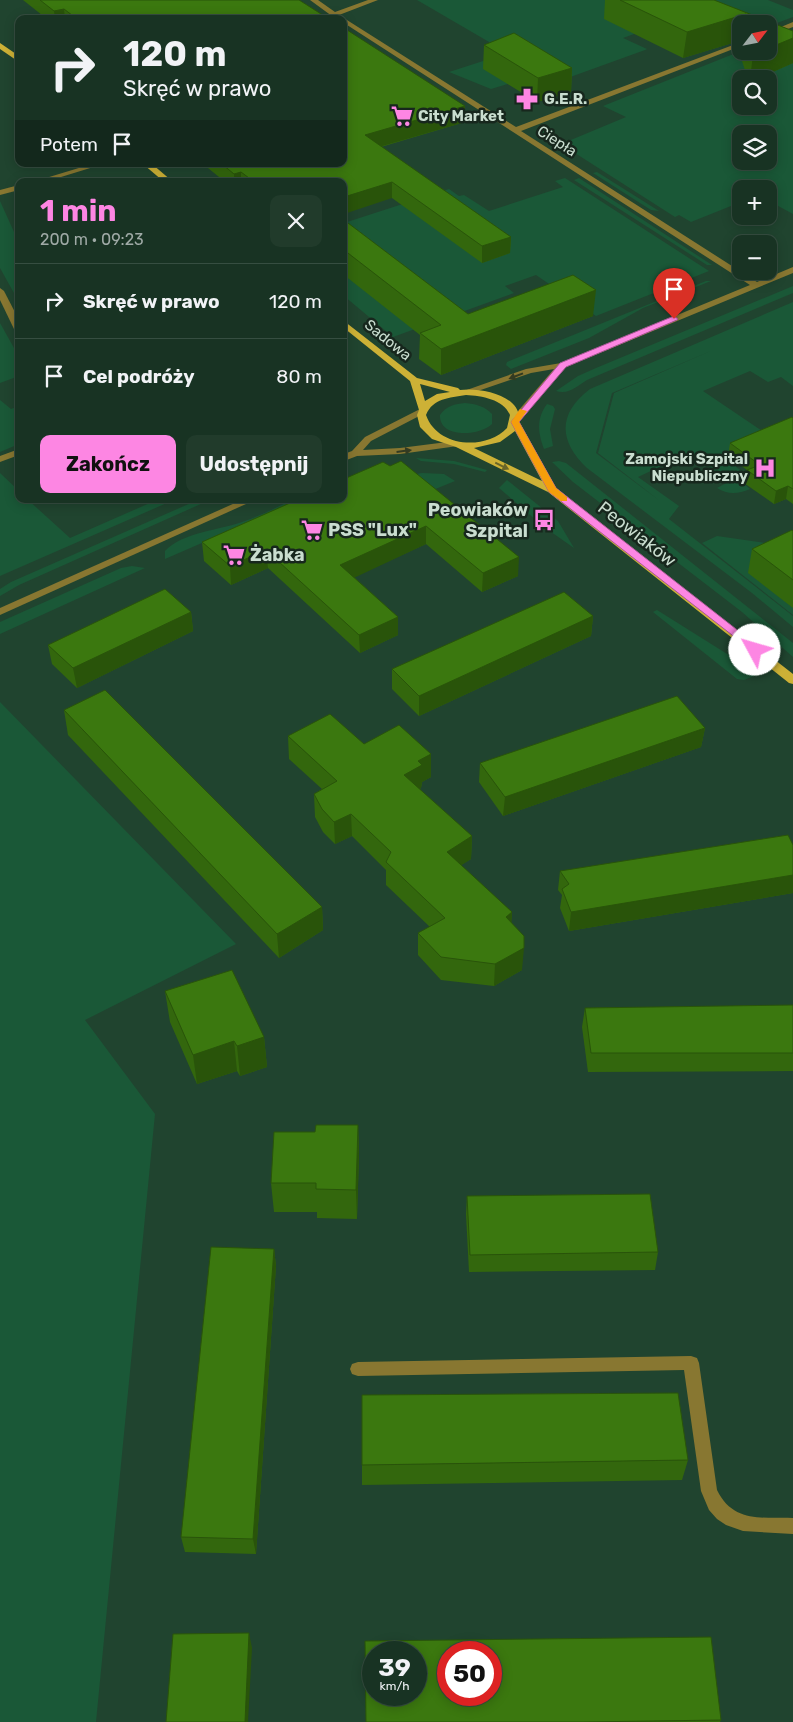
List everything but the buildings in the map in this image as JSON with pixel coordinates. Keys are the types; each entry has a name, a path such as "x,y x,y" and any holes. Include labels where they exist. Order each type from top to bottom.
{"main road":[{"path":"0,44 15,57"},
{"path":"151,167 164,178"},
{"name":"Sadowa","path":"347,326 414,380 464,392"},
{"name":"Sadowa","path":"414,380 423,410"},
{"path":"464,392 488,394 511,408 515,421 508,433 492,442 457,444 445,441 430,433 421,422 423,410 428,404 442,396 464,392"},
{"name":"Peowiaków","path":"515,421 552,490"},
{"name":"Peowiaków","path":"457,444 552,490 793,680"}],"street":[{"name":"Ciepła","path":"312,0 335,14"},
{"path":"335,14 375,0"},
{"name":"Ciepła","path":"347,23 756,285"},
{"path":"778,30 793,24"},
{"path":"516,130 732,47"},
{"path":"51,178 92,167"},
{"path":"0,193 15,188"},
{"path":"464,392 529,371 563,365 793,270"},
{"path":"0,291 15,322"},
{"path":"515,421 563,365"},
{"path":"355,453 368,439 423,410"},
{"path":"347,457 355,453 400,451 457,444"},
{"path":"0,459 15,453"},
{"path":"0,612 243,503"},
{"path":"358,1369 691,1363 708,1491 717,1508 725,1516 744,1524 793,1526"}],"green space":[{"path":"417,0 768,0 793,10 793,17 778,23 778,15 732,15 732,24 664,23 623,38 647,49 562,80 546,72 491,89 449,72 508,53"},
{"path":"793,45 793,214 777,205 777,180 732,180 732,206 691,222 679,215 675,217 539,130 546,130 566,142 626,117 603,106 732,55 732,60 778,60 778,49"},
{"path":"597,172 659,211 651,210 593,173"},
{"path":"565,178 709,271 596,316 536,275 505,286 514,293 393,337 347,299 347,222 449,189 459,196 464,195 489,211 563,187 555,181"},
{"path":"579,178 712,265 707,265 574,180"},
{"path":"0,201 15,234 15,295 0,268"},
{"path":"706,281 711,281 643,308 589,338 511,369 506,365 507,362"},
{"path":"793,286 793,293 587,380 569,391 556,391 578,376 596,368"},
{"path":"793,302 793,386 781,377 768,382 750,371 703,391 771,437 723,457 752,479 743,483 750,489 733,493 717,488 730,481 689,453 638,477 679,506 669,519 793,616 793,627 752,593 587,468 577,458 567,437 567,417 579,398 590,389","holes":["713,350 614,393 598,453 660,501 596,453 612,393"]},
{"path":"0,323 15,350 15,377 0,383"},
{"path":"0,400 11,409 15,408 15,446 0,452"},
{"path":"465,403 480,406 489,411 492,414 492,424 479,431 470,433 453,432 446,428 441,423 440,415 451,406"},
{"path":"547,404 555,409 550,429 553,446 544,449 539,426 541,415"},
{"path":"416,458 454,461 487,470 485,472 454,464 421,461"},
{"path":"552,462 566,463 793,643 793,657 742,612 573,482"},
{"path":"0,473 15,487 15,503 31,503 70,538 150,503 167,503 0,576"},
{"path":"416,474 444,474 455,481 433,490"},
{"path":"507,480 558,521 574,548 544,527 499,488"},
{"path":"191,503 203,503 19,585 0,596 0,589 11,582"},
{"path":"286,503 294,503 165,559 165,551 181,540 203,532 236,524"},
{"path":"717,536 765,543 793,607 793,615 702,543"},
{"path":"132,566 145,568 0,634 0,622 121,568"},
{"path":"657,610 759,674 744,680 737,679 653,612"},
{"path":"0,702 236,944 85,1020 155,1114 96,1722 0,1722"}],"slow traffic":[{"path":"523,411 515,422 552,490 564,499"}],"place":[{"name":"G.E.R.","path":"527,99"},
{"name":"City Market","path":"402,116"},
{"name":"Zamojski Szpital Niepubliczny","path":"765,468"},
{"name":"Peowiaków Szpital","path":"544,520"},
{"name":"PSS \"Lux\"","path":"312,530"},
{"name":"Żabka","path":"234,555"}],"route":[{"path":"674,319 563,365 515,422 552,490 755,650"}]}
